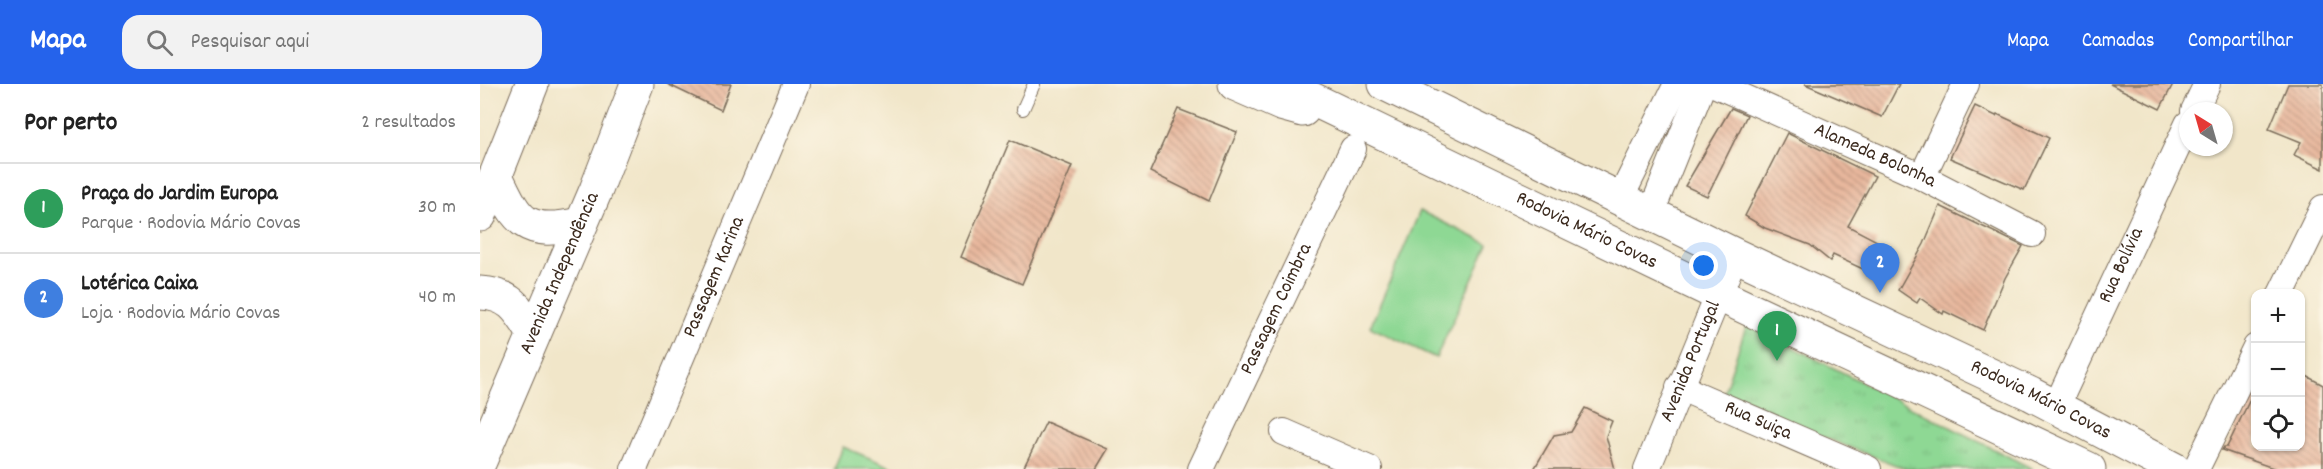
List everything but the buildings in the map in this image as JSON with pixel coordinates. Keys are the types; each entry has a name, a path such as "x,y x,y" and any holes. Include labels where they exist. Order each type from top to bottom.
{"main road":[{"path":"480,214 532,84"},
{"name":"Avenida Independência","path":"480,461 596,190 637,84"},
{"path":"1234,84 1358,137"},
{"name":"Rodovia Mário Covas","path":"1281,84 1358,137 1718,294 2089,469"},
{"name":"Rodovia Mário Covas","path":"1385,84 1621,197 1735,255 2056,407 2174,469"},
{"path":"496,176 512,210 528,224 553,230 580,224"},
{"path":"480,293 501,296 517,307 534,334"}],"street":[{"name":"Passagem Karina","path":"634,469 796,84"},
{"path":"1621,197 1677,84"},
{"path":"1651,213 1703,84"},
{"name":"Alameda Bolonha","path":"1714,84 1922,177 2032,234"},
{"path":"1922,177 1966,84"},
{"path":"2198,102 2207,84"},
{"name":"Passagem Coimbra","path":"1201,469 1358,137"},
{"name":"Rua Bolívia","path":"2056,407 2179,143"},
{"path":"2284,289 2323,208"},
{"name":"Avenida Portugal","path":"1647,469 1735,255"},
{"path":"2196,469 2251,357"},
{"name":"Rua Suiça","path":"1679,387 1868,469"},
{"path":"1284,432 1369,469"}],"lane":[{"path":"1023,109 1034,84"}],"green space":[{"path":"1420,211 1488,244 1436,358 1370,327"},
{"path":"1747,324 2033,469 1906,469 1722,398"},
{"path":"843,447 896,469 834,469"}],"place":[{"name":"Lotérica Caixa","path":"1880,293"},
{"name":"Praça do Jardim Europa","path":"1777,361"}]}
